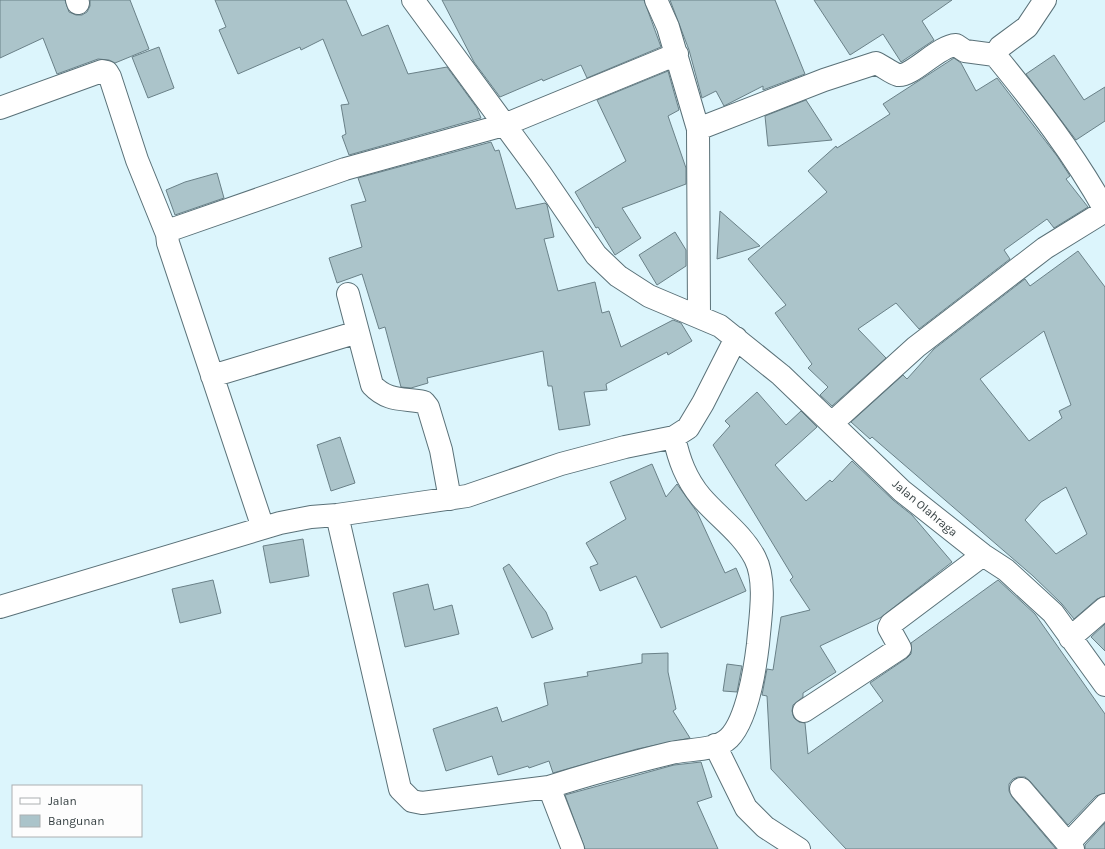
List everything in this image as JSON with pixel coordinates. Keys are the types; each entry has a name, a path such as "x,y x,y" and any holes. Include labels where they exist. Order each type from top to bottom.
{"street":[{"name":"Jalan Olahraga","path":"413,0 540,173 596,255 618,276 649,296 720,326 781,375 902,491 983,555 1006,570 1053,613 1105,685"},
{"path":"656,0 668,27 677,54 698,130 699,316"},
{"path":"995,55 1000,47 1026,27 1045,0"},
{"path":"698,130 824,80 876,63 896,74 904,75 930,57 956,45 965,51 995,55 1039,109 1082,172 1105,210 1044,248 916,347 832,423"},
{"path":"167,234 173,229 345,169 504,125 677,54"},
{"path":"0,108 102,71 107,72 110,77 137,160 167,234 168,243 263,528"},
{"path":"1082,172 1105,175"},
{"path":"348,294 372,385 380,394 401,400 424,402 428,407 442,456 450,499"},
{"path":"212,376 358,332"},
{"path":"1,609 263,528 311,517 337,516 467,496 561,464 625,447 674,437 688,428 704,403 736,338"},
{"path":"337,516 359,605 400,789 412,801 422,803 549,787 672,753 715,745 728,738 743,717 757,651 761,609 760,575 755,559 742,537 701,497 691,484 680,463 674,437"},
{"path":"804,712 900,648 889,628 891,624 983,555"},
{"path":"1070,638 1105,608"},
{"path":"715,745 746,808 765,828 799,849"},
{"path":"549,787 573,849"},
{"path":"1021,789 1070,846 1105,805"}],"building":[{"path":"0,0 65,0 69,12 76,15 82,15 87,12 90,6 90,0 130,0 149,49 115,63 109,60 98,59 57,74 43,38 0,58"},
{"path":"215,0 346,0 362,36 388,25 408,74 447,67 477,108 481,118 349,155 342,136 346,134 341,105 349,104 323,39 301,50 300,47 238,74 219,30 226,27"},
{"path":"442,0 644,0 661,47 587,78 581,65 543,81 542,79 500,97 474,62"},
{"path":"670,0 775,0 805,74 763,90 763,86 724,106 716,91 702,98 689,50"},
{"path":"814,0 952,0 922,21 934,40 901,62 883,34 850,55"},
{"path":"159,47 174,88 148,98 132,57"},
{"path":"1054,55 1084,100 1105,87 1105,121 1076,140 1026,74"},
{"path":"954,58 961,63 976,91 997,78 1057,156 1070,176 1066,179 1088,207 1054,228 1047,219 1004,250 1010,259 919,329 896,303 858,329 886,358 832,406 820,395 828,387 808,368 812,364 775,313 786,305 748,259 827,192 808,171 836,146 837,148 890,114 883,104"},
{"path":"668,71 679,110 668,116 686,168 686,184 622,208 641,238 615,255 598,227 596,228 575,192 626,161 597,100"},
{"path":"806,100 832,140 768,146 765,116"},
{"path":"491,142 495,151 499,150 516,209 545,203 547,205 554,237 544,239 558,291 595,282 602,313 609,311 621,347 673,320 681,323 692,341 668,355 667,352 606,384 607,390 584,392 590,425 559,430 552,386 548,386 543,351 427,378 428,383 411,388 401,387 385,327 379,329 362,274 337,283 329,258 362,247 351,205 366,201 358,178"},
{"path":"217,173 224,198 175,215 166,190 185,182"},
{"path":"720,211 760,246 717,259"},
{"path":"675,232 686,250 686,266 657,285 639,255"},
{"path":"1078,251 1105,287 1105,596 1097,599 1074,619 1062,604 1033,576 872,437 870,439 851,422 903,375 907,379 934,349 1025,279 1030,286","holes":["1044,331 1071,405 1059,411 1062,418 1029,441 980,379","1066,487 1087,534 1056,554 1025,520 1041,502"]},
{"path":"757,392 786,425 801,411 817,427 775,465 806,501 830,480 832,482 852,461 893,500 912,515 952,562 880,618 820,646 836,672 803,693 803,697 793,705 792,711 794,718 799,722 805,723 808,754 883,701 870,683 907,658 911,654 911,643 998,580 1035,614 1105,714 1105,793 1096,796 1068,825 1025,777 1013,779 1009,784 1009,791 1012,797 1056,849 846,849 771,769 767,696 762,695 767,669 773,670 781,617 810,610 790,580 793,577 713,445 730,426 725,421"},
{"path":"340,437 355,483 331,491 317,445"},
{"path":"652,464 666,497 677,484 697,512 725,573 736,568 746,591 661,628 636,576 600,591 590,567 598,564 586,543 626,519 610,482"},
{"path":"303,539 309,576 270,583 263,546"},
{"path":"509,564 546,612 553,629 532,638 503,568"},
{"path":"213,580 221,613 180,623 172,589"},
{"path":"428,584 434,610 452,605 459,634 405,647 393,593"},
{"path":"1105,624 1105,651 1091,637"},
{"path":"668,653 668,672 676,709 673,711 690,738 637,749 553,773 549,761 529,768 528,766 498,775 492,756 446,771 433,729 497,707 502,722 548,705 544,683 588,676 587,672 642,663 642,654"},
{"path":"727,664 742,666 737,692 723,691"},
{"path":"701,762 712,797 697,802 718,849 585,849 565,795 674,765"},
{"path":"1105,823 1105,849 1085,849 1085,845"}]}
